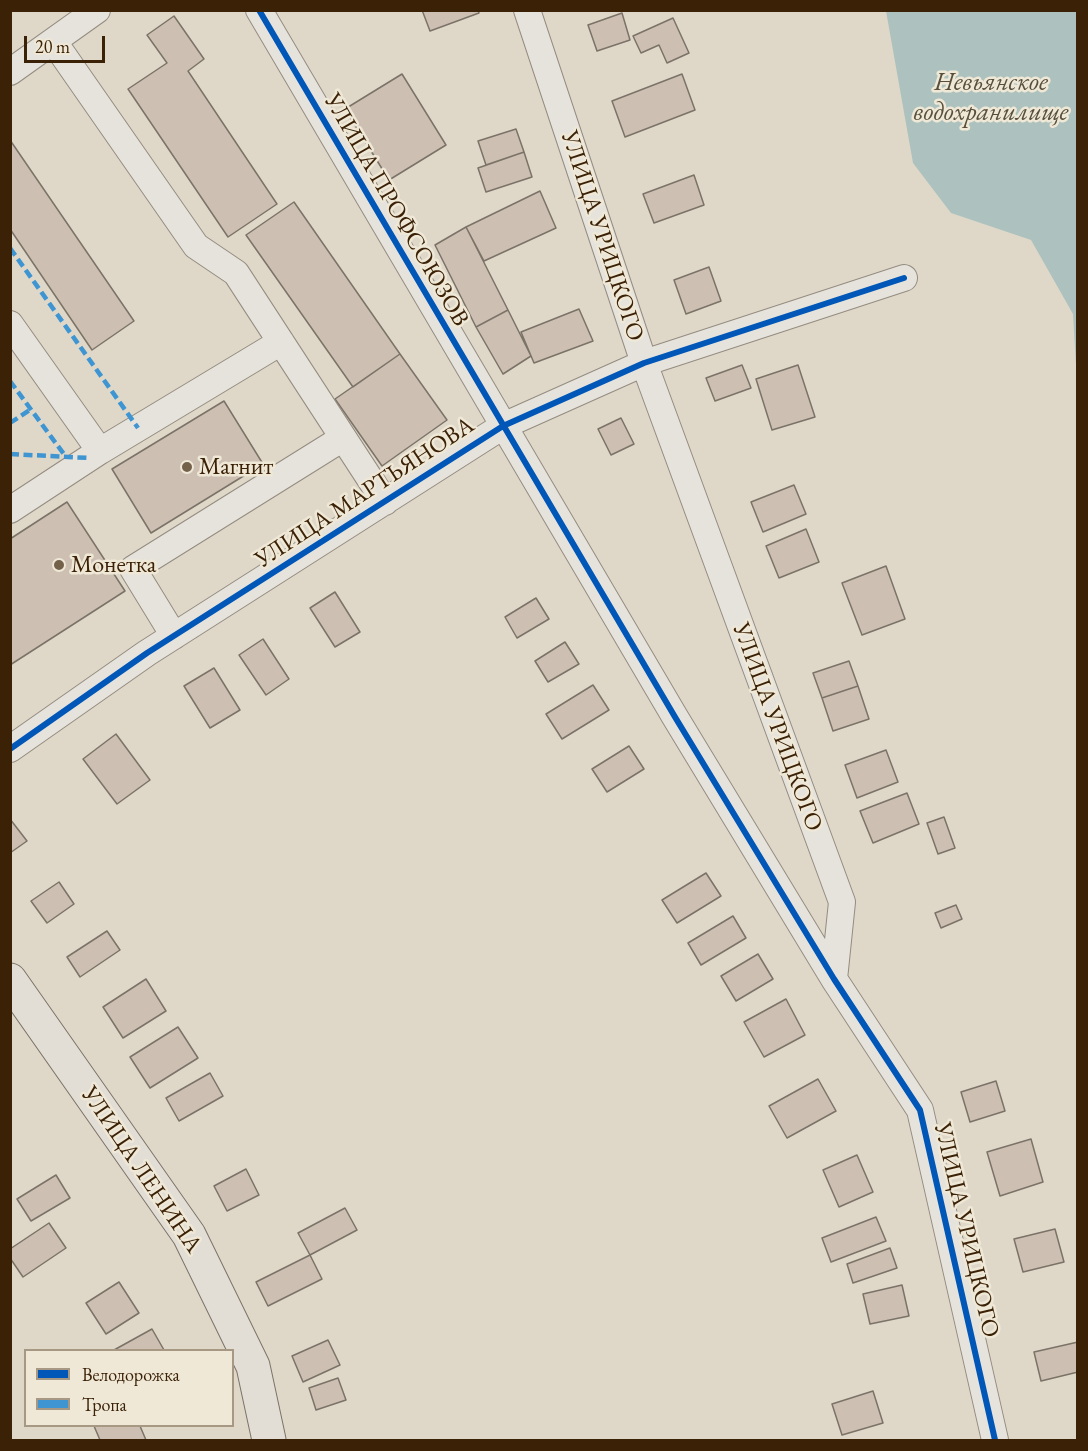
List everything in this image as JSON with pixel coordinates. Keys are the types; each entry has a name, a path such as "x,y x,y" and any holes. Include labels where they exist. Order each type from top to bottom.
{"main road":[{"name":"УЛИЦА ЛЕНИНА","path":"10,980 189,1235 253,1366 269,1440"}],"street":[{"path":"10,72 62,27 97,10"},
{"name":"УЛИЦА ПРОФСОЮЗОВ","path":"259,10 503,426 834,979"},
{"name":"УЛИЦА УРИЦКОГО","path":"527,10 644,363 842,902 834,979 920,1110 995,1440"},
{"path":"62,27 196,246 236,273 385,502"},
{"name":"УЛИЦА МАРТЬЯНОВА","path":"10,749 174,636 503,426 644,363 904,278"},
{"path":"10,324 100,451"},
{"path":"10,510 100,451 281,342"},
{"path":"174,636 133,569 343,438"}],"water":[{"name":"Невьянское водохранилище","path":"886,11 1077,11 1077,382 1073,314 1031,240 951,213 913,163"}],"building":[{"path":"422,10 478,10 479,13 430,31"},
{"path":"622,13 630,40 597,51 588,25"},
{"path":"174,16 204,59 188,71 277,204 228,237 128,89 167,63 147,35"},
{"path":"673,18 689,53 667,63 659,45 641,53 633,36"},
{"path":"402,74 446,145 389,180 345,109"},
{"path":"682,74 695,110 625,137 612,101"},
{"path":"516,129 524,152 486,165 478,141"},
{"path":"10,140 134,321 92,350 10,229"},
{"path":"524,152 532,177 486,192 478,168"},
{"path":"694,175 704,205 654,223 643,194"},
{"path":"540,191 556,228 484,261 466,227"},
{"path":"294,202 400,354 353,387 246,235"},
{"path":"466,227 508,310 476,327 435,245"},
{"path":"709,267 721,301 686,314 674,280"},
{"path":"579,309 593,341 534,363 521,332"},
{"path":"508,310 531,356 503,374 476,327"},
{"path":"400,354 447,420 382,466 335,399"},
{"path":"742,365 751,388 715,401 706,378"},
{"path":"798,365 815,417 772,430 756,379"},
{"name":"Магнит","path":"224,401 263,464 151,533 112,469"},
{"path":"621,418 634,444 611,455 598,429"},
{"path":"794,485 806,514 763,532 751,502"},
{"name":"Монетка","path":"67,502 125,591 10,665 10,539"},
{"path":"806,529 819,562 779,578 766,546"},
{"path":"886,566 905,619 862,635 842,583"},
{"path":"335,592 360,632 335,647 310,608"},
{"path":"536,598 549,619 517,638 505,617"},
{"path":"263,639 289,679 266,695 239,655"},
{"path":"565,642 579,664 548,682 535,661"},
{"path":"849,661 858,686 822,698 813,673"},
{"path":"214,668 240,710 210,728 184,686"},
{"path":"593,685 609,710 562,739 546,714"},
{"path":"858,686 869,719 833,731 822,698"},
{"path":"116,734 150,780 117,804 83,759"},
{"path":"629,746 644,769 607,792 592,769"},
{"path":"886,750 898,782 857,798 845,765"},
{"path":"907,793 919,824 873,843 860,811"},
{"path":"944,817 955,848 938,854 927,823"},
{"path":"10,819 27,841 10,853"},
{"path":"706,873 721,896 677,923 662,900"},
{"path":"59,882 74,904 47,923 31,901"},
{"path":"956,905 962,919 941,928 935,913"},
{"path":"733,916 746,938 701,965 688,943"},
{"path":"107,931 120,950 80,977 67,957"},
{"path":"758,954 773,979 736,1001 721,976"},
{"path":"146,979 166,1011 123,1038 103,1007"},
{"path":"786,999 805,1035 764,1057 744,1022"},
{"path":"178,1027 198,1058 150,1088 130,1057"},
{"path":"210,1073 223,1096 179,1121 166,1098"},
{"path":"818,1079 836,1111 787,1138 769,1106"},
{"path":"996,1081 1005,1111 970,1122 961,1092"},
{"path":"1031,1139 1043,1182 1000,1196 987,1152"},
{"path":"857,1155 873,1192 839,1207 823,1170"},
{"path":"246,1169 259,1195 227,1211 214,1186"},
{"path":"56,1175 70,1198 31,1221 17,1199"},
{"path":"345,1208 357,1230 310,1255 298,1233"},
{"path":"876,1217 886,1241 831,1262 822,1238"},
{"path":"49,1223 66,1248 23,1277 10,1258 10,1249"},
{"path":"1055,1229 1064,1262 1023,1272 1014,1239"},
{"path":"890,1248 897,1268 853,1283 847,1264"},
{"path":"310,1255 322,1279 268,1306 256,1282"},
{"path":"119,1282 139,1313 106,1334 86,1303"},
{"path":"902,1285 909,1316 870,1324 863,1294"},
{"path":"152,1329 163,1349 116,1349"},
{"path":"328,1340 340,1365 303,1382 292,1356"},
{"path":"1078,1342 1078,1372 1041,1381 1034,1352"},
{"path":"338,1378 346,1400 316,1410 309,1388"},
{"path":"873,1391 883,1423 842,1435 832,1404"},
{"path":"94,1427 140,1427 146,1440 100,1440"}],"marked path":[{"path":"10,248 138,428"},
{"path":"10,381 66,457"},
{"path":"10,423 31,409"},
{"path":"10,454 89,458"}],"cycle path":[{"path":"259,10 675,717 834,979 920,1110 995,1440"},
{"path":"10,749 147,653 503,426 644,363 904,278"}],"place":[{"name":"Магнит","path":"187,467"},
{"name":"Монетка","path":"59,565"}]}
